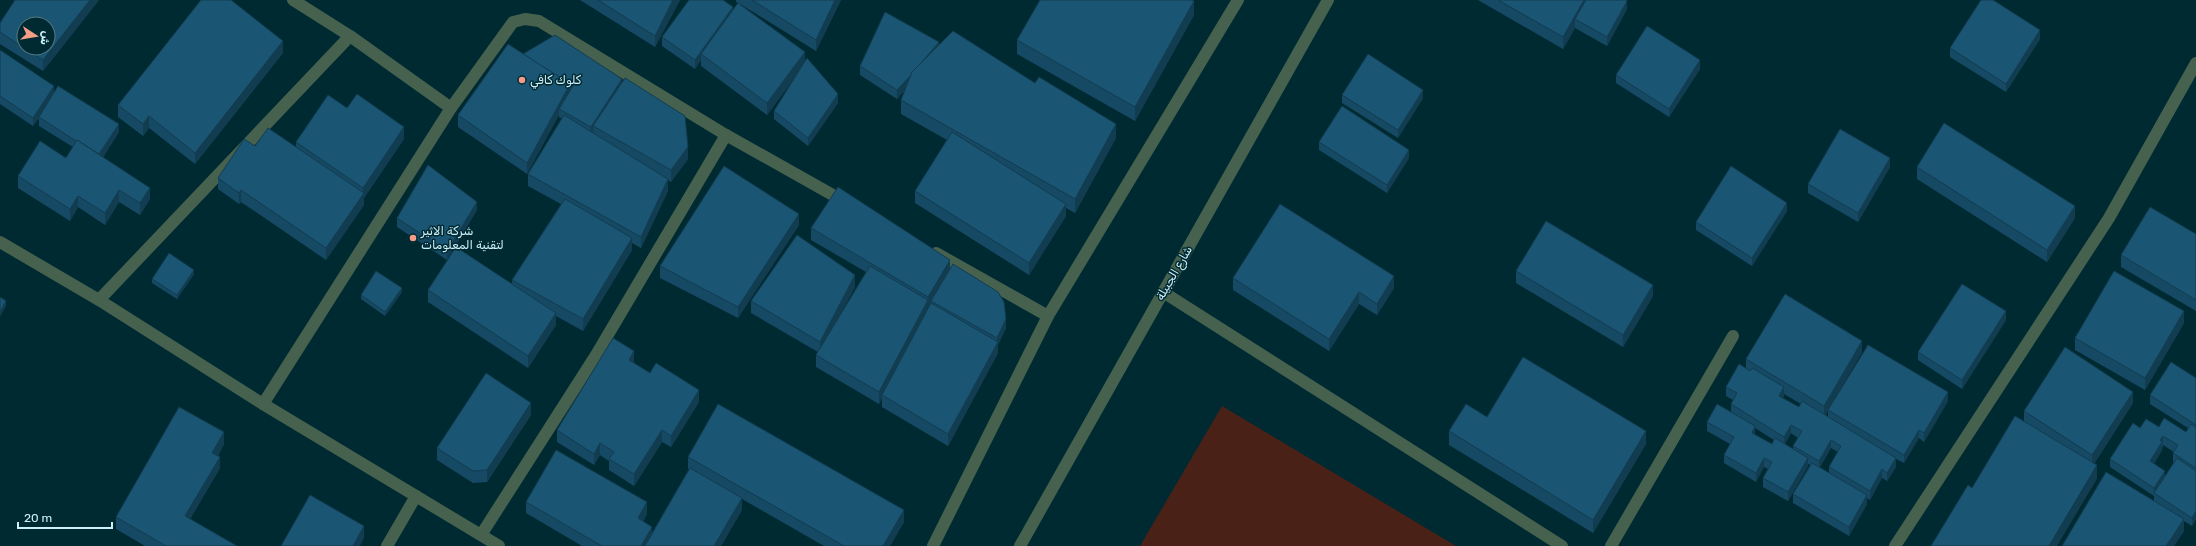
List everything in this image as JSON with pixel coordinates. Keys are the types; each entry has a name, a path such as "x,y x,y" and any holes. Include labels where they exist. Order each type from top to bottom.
{"street":[{"path":"293,0 350,36 451,108"},
{"path":"933,546 1048,316 1238,0"},
{"name":"شارع الجبيلة","path":"1020,546 1328,0"},
{"path":"263,404 451,108 513,22 526,19 540,21 726,135 856,208"},
{"path":"100,300 350,36"},
{"path":"1895,546 2109,218 2196,63"},
{"path":"481,535 596,355 726,135"},
{"path":"0,242 100,300 263,404 499,546"},
{"path":"925,246 1048,316"},
{"path":"1163,292 1562,546"},
{"path":"1611,546 1733,336"},
{"path":"387,546 416,496"}],"shaded area":[{"path":"1222,406 1456,546 1140,546"}],"building":[{"path":"15,0 90,0 56,43 56,16 16,16 16,43 0,32 0,23"},
{"path":"201,0 231,0 283,41 195,153 149,116 143,124 118,105"},
{"path":"598,0 673,0 655,36"},
{"path":"689,0 723,0 733,7 695,60 662,37"},
{"path":"752,0 835,0 816,40"},
{"path":"1040,0 1194,1 1135,107 1017,40"},
{"path":"1498,0 1584,0 1563,37"},
{"path":"1586,0 1627,1 1607,37 1575,19"},
{"path":"1981,0 1993,0 2040,30 2006,84 1950,48"},
{"path":"738,3 805,52 767,103 701,54"},
{"path":"885,12 939,42 897,90 860,66"},
{"path":"1647,26 1700,60 1669,109 1616,75"},
{"path":"953,31 1035,83 1039,77 1116,124 1075,199 901,100 912,72"},
{"path":"555,35 622,79 591,127 559,109 573,86 523,54"},
{"path":"508,44 570,84 527,163 458,115"},
{"path":"0,50 54,86 33,118 0,96"},
{"path":"1368,54 1423,90 1398,130 1342,95"},
{"path":"37,56 46,56 43,60"},
{"path":"807,58 838,94 808,138 774,111"},
{"path":"625,78 685,116 688,147 671,170 593,126"},
{"path":"58,86 119,124 99,154 39,117"},
{"path":"357,94 404,127 363,188 296,142 328,95 347,108"},
{"path":"1342,106 1409,150 1387,185 1319,142"},
{"path":"564,115 668,179 641,237 528,174"},
{"path":"1944,123 2075,206 2047,250 1917,167"},
{"path":"268,128 364,193 326,248 241,190 239,193 218,178 244,139 255,146"},
{"path":"1840,129 1890,158 1858,213 1808,184"},
{"path":"952,132 1066,204 1029,263 915,191"},
{"path":"77,140 150,188 140,203 119,190 105,213 78,196 70,209 18,176 40,141 66,158"},
{"path":"428,165 477,202 447,251 397,218"},
{"path":"724,166 799,214 738,307 660,266"},
{"path":"1731,166 1787,203 1752,258 1696,222"},
{"path":"838,187 950,260 928,297 811,228"},
{"path":"565,199 632,238 583,319 512,280"},
{"path":"1280,204 1394,276 1377,304 1359,292 1329,339 1233,278"},
{"path":"2150,207 2196,234 2196,300 2121,255"},
{"path":"1546,221 1653,285 1623,335 1516,271"},
{"path":"797,235 855,275 820,342 751,301"},
{"path":"456,247 556,313 528,356 428,290"},
{"path":"169,253 194,270 177,295 152,279"},
{"path":"953,264 998,292 1004,302 1006,319 997,338 931,301"},
{"path":"870,266 928,300 879,392 816,355"},
{"path":"376,271 402,288 385,312 361,295"},
{"path":"2114,271 2184,311 2145,378 2075,338"},
{"path":"1962,284 2006,311 1962,380 1918,352"},
{"path":"1785,294 1862,341 1824,406 1746,359"},
{"path":"0,297 6,301 0,312"},
{"path":"931,303 998,342 948,434 882,395"},
{"path":"613,338 634,351 629,360 650,373 656,363 699,390 671,436 662,430 634,474 609,459 614,452 600,443 594,454 557,430"},
{"path":"1868,345 1948,392 1924,433 1919,430 1904,455 1828,410"},
{"path":"2065,347 2133,392 2092,455 2024,411"},
{"path":"1523,357 1646,431 1593,520 1449,431 1466,404 1487,417"},
{"path":"2171,362 2196,378 2196,425 2150,395"},
{"path":"1739,364 1750,371 1752,368 1784,387 1779,396 1799,407 1802,401 1896,458 1887,473 1882,469 1870,491 1829,467 1841,446 1831,440 1819,461 1793,446 1802,431 1791,425 1784,437 1731,404 1737,393 1726,387"},
{"path":"486,373 531,403 487,470 473,471 437,448"},
{"path":"718,404 904,510 883,546 844,546 688,457"},
{"path":"1717,404 1755,426 1752,433 1772,444 1775,438 1808,458 1788,492 1763,478 1772,462 1764,458 1756,473 1724,455 1734,437 1707,422"},
{"path":"179,407 224,432 212,453 220,457 185,516 237,546 166,546 116,517"},
{"path":"2015,416 2097,465 2049,546 1931,546 1968,485 1972,488"},
{"path":"2164,418 2186,432 2191,424 2196,427 2196,468 2173,453 2178,445 2163,436 2160,440 2162,442 2150,461 2165,471 2154,488 2110,459 2133,423 2140,428 2146,419 2159,427"},
{"path":"556,450 647,502 638,518 652,527 641,546 602,546 526,502"},
{"path":"2177,458 2196,471 2196,511 2192,518 2154,493"},
{"path":"1812,463 1867,495 1849,527 1793,494"},
{"path":"690,468 742,498 714,546 645,546"},
{"path":"2106,472 2184,519 2166,546 2062,546"},
{"path":"310,495 364,526 353,546 281,546"}],"place":[{"name":"كلوك كافي","path":"522,80"},
{"name":"شركة الاثير لتقنية المعلومات","path":"413,238"}]}
